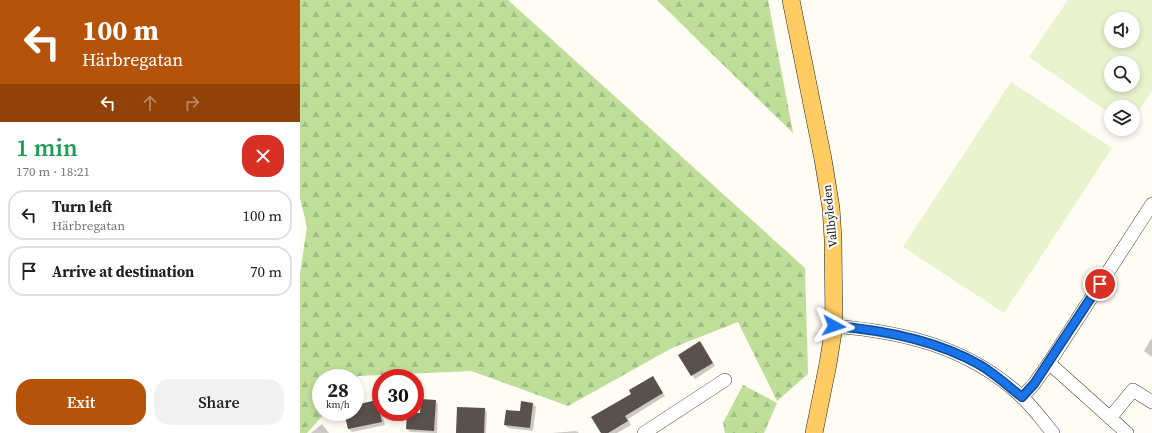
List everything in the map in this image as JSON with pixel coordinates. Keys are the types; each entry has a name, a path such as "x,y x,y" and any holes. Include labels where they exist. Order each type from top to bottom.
{"main road":[{"name":"Vallbyleden","path":"790,0 823,159 831,208 834,326 814,433"}],"street":[{"path":"1022,397 1034,384 1049,363 1152,204"},
{"path":"834,326 853,327 900,336 929,343 955,352 991,373 1022,397 1053,433"},
{"path":"1049,363 1127,433"},
{"path":"644,433 725,380"},
{"path":"1110,418 1133,390 1152,402"}],"green space":[{"path":"300,0 508,0 805,268 808,374 777,401 738,322 672,348 568,406 471,371 424,373 424,369 372,369 372,375 364,376 364,369 312,369 312,421 318,421 307,433 300,433 300,274 307,227 300,198"},
{"path":"657,0 768,0 793,133"},
{"path":"1068,0 1152,0 1152,91 1140,109 1140,100 1104,100 1104,109 1029,57"},
{"path":"1011,82 1112,148 1004,313 903,247"},
{"path":"743,385 777,403 764,433 725,433 723,423"}],"building":[{"path":"700,341 713,363 691,376 678,355"},
{"path":"653,376 663,393 625,416 628,421 608,433 601,433 591,417 631,394 629,390"},
{"path":"424,399 436,400 434,431 406,429 406,421 424,421"},
{"path":"372,401 372,421 382,422 348,429 346,421 364,421 364,403"},
{"path":"521,401 533,403 530,428 504,425 506,410 520,411"},
{"path":"457,407 485,408 484,433 456,433"}],"route":[{"path":"834,326 853,327 900,336 929,343 955,352 988,370 1022,397 1034,384 1049,363 1100,284"}]}
